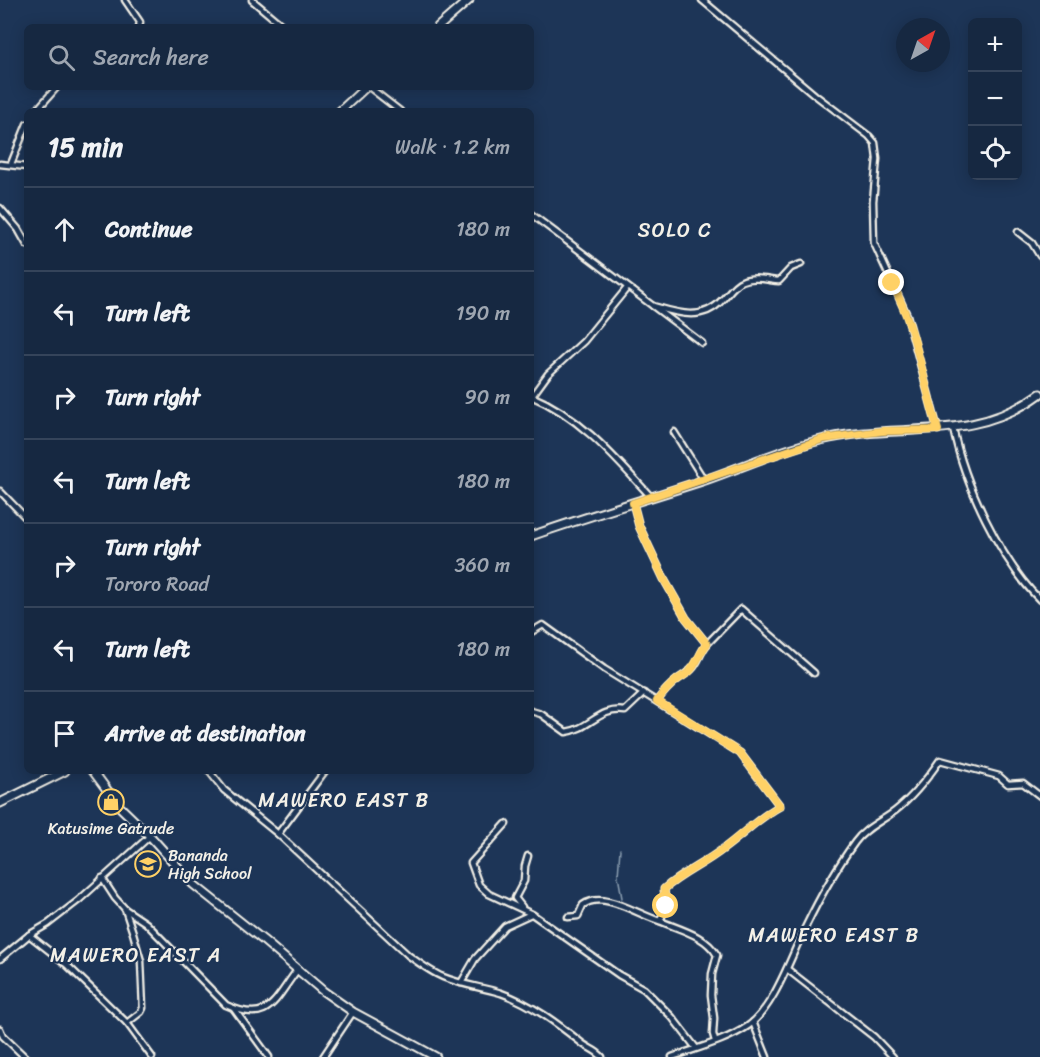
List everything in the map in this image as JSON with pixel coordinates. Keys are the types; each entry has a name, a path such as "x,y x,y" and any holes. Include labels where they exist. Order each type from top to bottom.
{"main road":[{"path":"441,24 469,0"},
{"path":"343,108 364,90"},
{"path":"534,535 704,480 804,444 823,439 882,431 938,430 973,424 1005,414 1040,394"},
{"path":"0,803 59,774"},
{"path":"95,774 119,806 150,836 193,885 323,991 353,1012 436,1057"}],"street":[{"path":"125,0 140,24"},
{"path":"252,0 280,24"},
{"path":"702,0 815,95 869,136 874,143 877,159 873,201 874,243 907,315 938,430"},
{"path":"39,108 54,90"},
{"path":"371,90 396,108"},
{"path":"11,164 24,132"},
{"path":"0,164 24,166"},
{"path":"0,208 24,241"},
{"path":"534,216 702,343"},
{"path":"1018,232 1032,243 1040,255"},
{"path":"650,305 686,315 699,314 720,303 741,281 757,278 779,281 791,268 801,264"},
{"path":"534,392 548,374 584,341 627,288"},
{"path":"534,397 559,409 586,431 651,497"},
{"path":"952,428 958,452 985,516 1021,581 1040,600"},
{"path":"674,432 704,480"},
{"path":"0,491 24,516"},
{"path":"633,503 639,526 665,581 686,618 707,644"},
{"path":"657,701 665,690 687,674 696,664 707,644 741,609 814,673"},
{"path":"534,630 543,625 604,669 740,753 780,806 766,813 723,850 676,878 664,889 666,906 660,921"},
{"path":"534,712 541,714 566,732 590,723 601,714 614,709 625,711 644,693"},
{"path":"672,1057 715,1041 753,1022 767,1005 820,899 857,839 897,809 916,791 940,760 999,776 1008,784 1023,783 1040,796"},
{"path":"211,774 224,790 278,834 408,955 443,977 503,994 525,1004 549,1018 586,1046 596,1050 602,1057"},
{"path":"278,834 323,774"},
{"path":"506,824 471,863 471,867 479,885 489,894 532,914"},
{"path":"0,959 29,935 48,924 150,836"},
{"path":"528,856 524,881 514,898 532,914 619,975 644,989 672,1017 696,1048"},
{"path":"102,878 125,909 146,923 226,1005 234,1009 251,1014 264,1011 298,969"},
{"path":"568,917 578,916 583,905 594,899 625,905 642,916 697,936 713,949 717,956 712,974 711,995 715,1041"},
{"path":"125,909 141,961 144,984 141,1012 127,1023"},
{"path":"461,983 475,959 505,926 532,914"},
{"path":"29,935 66,964 127,1023 152,1057"},
{"path":"787,969 874,1037 893,1057"},
{"path":"234,1009 269,1057"},
{"path":"323,1057 353,1012"},
{"path":"753,1022 767,1057"},
{"path":"0,1029 3,1039 25,1057"}],"waterway":[{"path":"620,849 618,876 622,898"}],"place":[{"name":"Katusime Gatrude","path":"111,802"},
{"name":"Bananda High School","path":"148,864"}],"district":[{"name":"SOLO C","path":"675,230"},
{"name":"MAWERO EAST B","path":"344,800"},
{"name":"MAWERO EAST B","path":"834,935"},
{"name":"MAWERO EAST A","path":"136,955"}],"route":[{"path":"666,906 664,889 676,878 723,850 766,813 780,806 740,753 657,701 665,690 687,674 696,664 707,644 686,618 665,581 639,526 633,503 823,439 882,431 938,430 915,340 901,299 892,283"}]}
